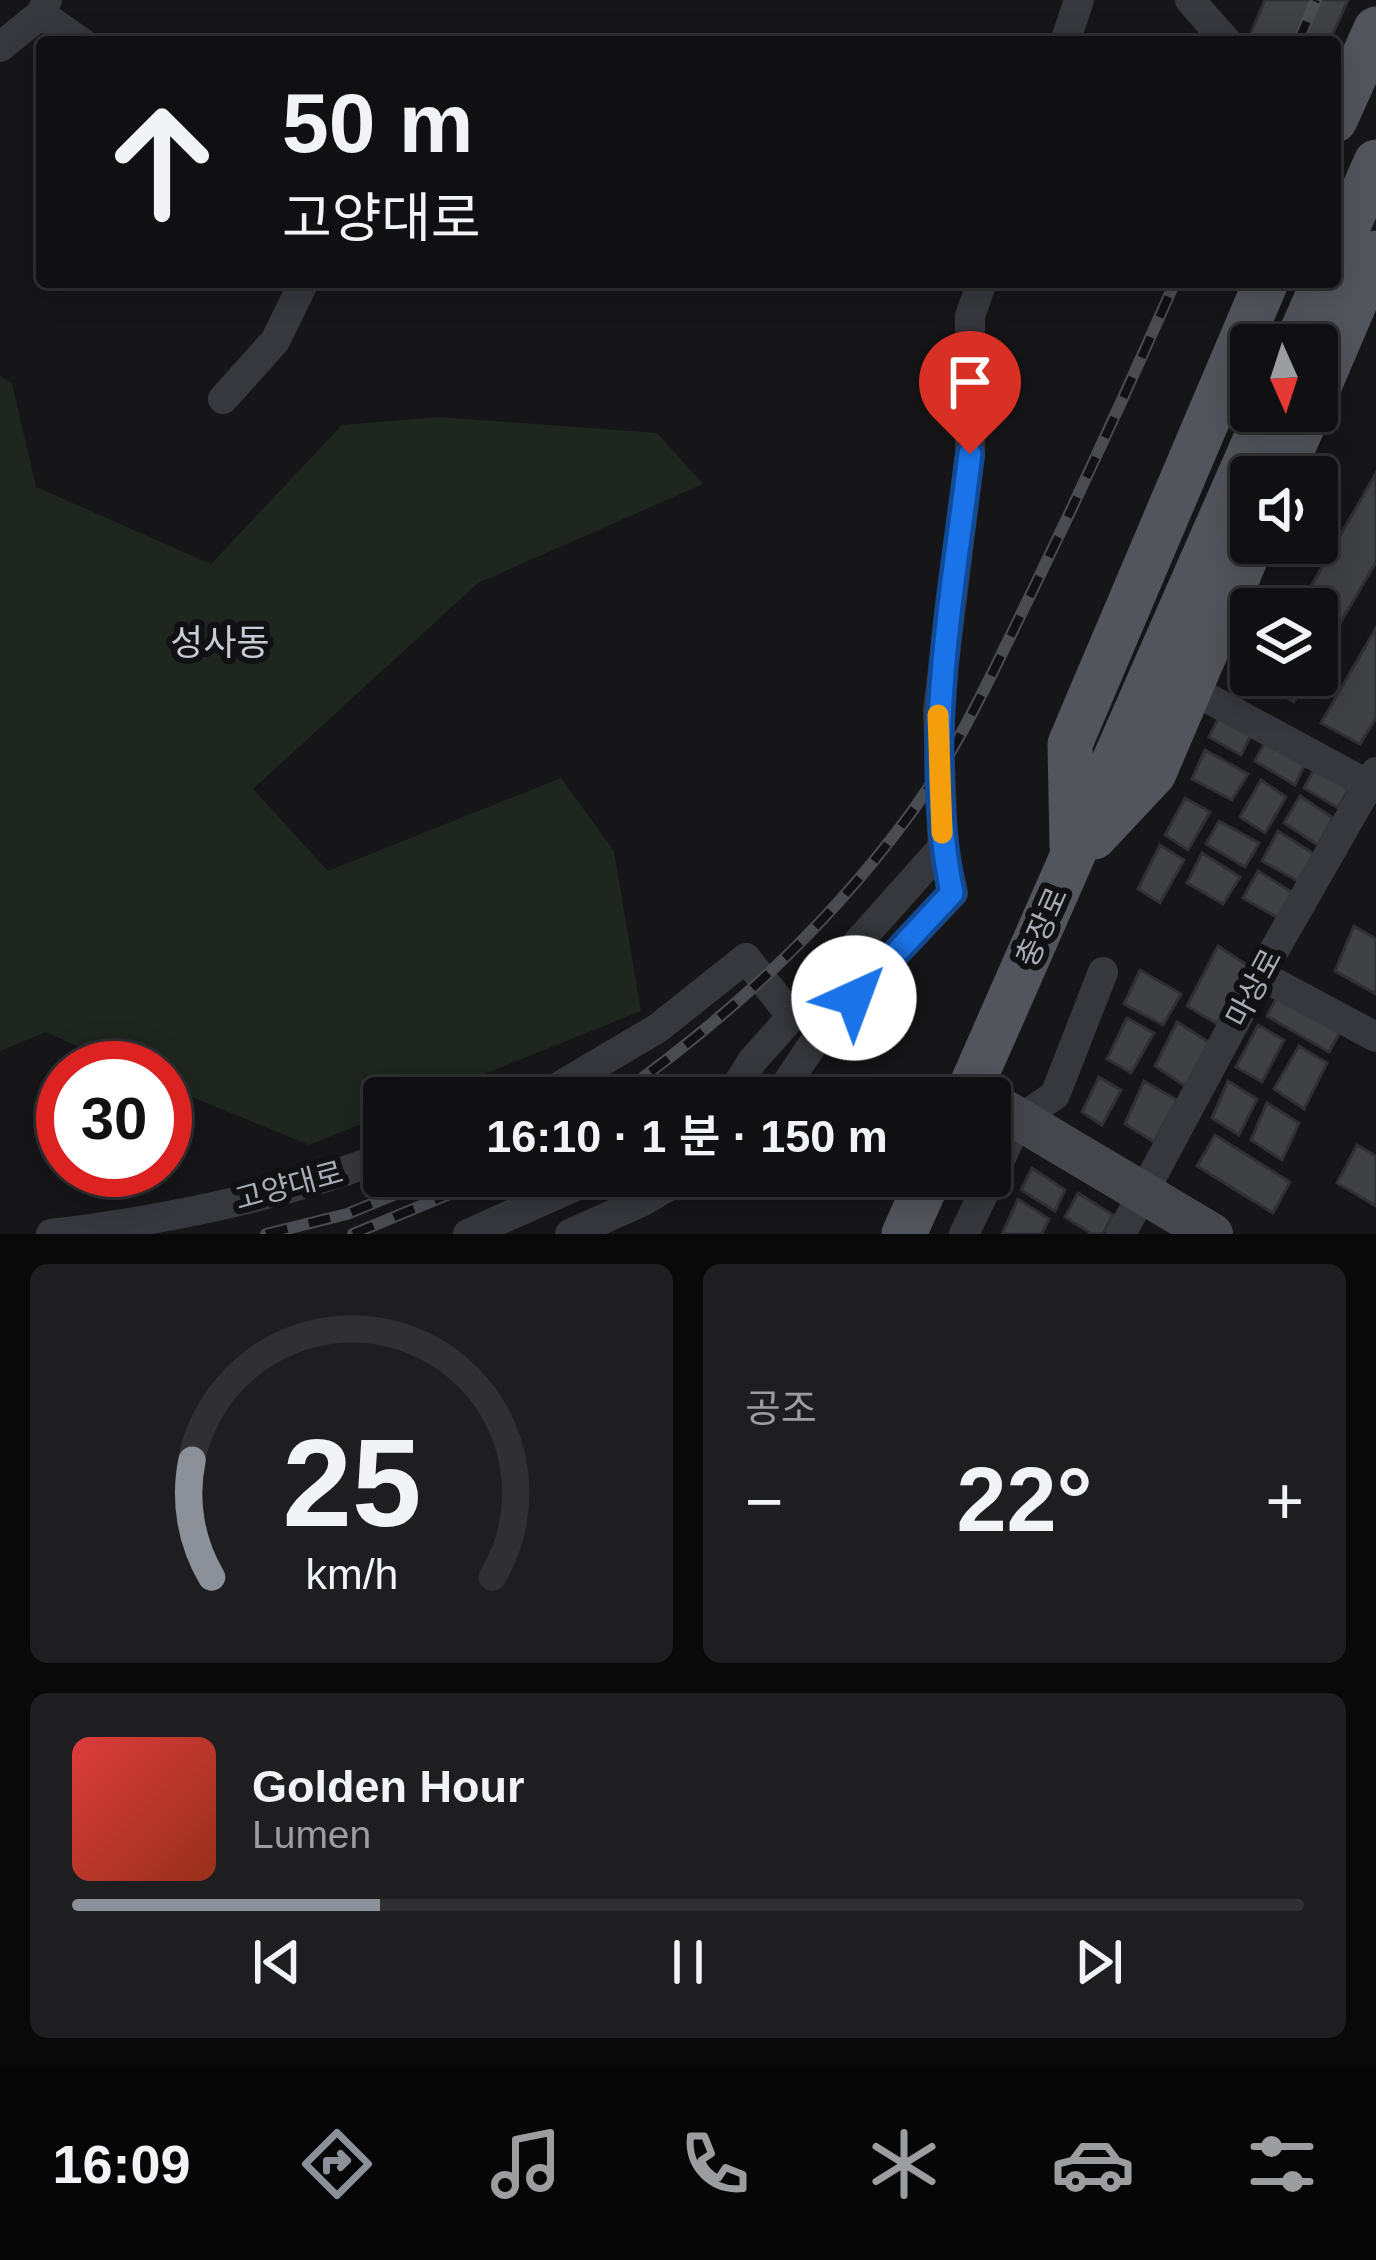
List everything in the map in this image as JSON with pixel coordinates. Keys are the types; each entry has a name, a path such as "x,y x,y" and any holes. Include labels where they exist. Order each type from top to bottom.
{"main road":[{"path":"1347,105 1376,29"},
{"path":"1341,242 1376,162"},
{"path":"1338,343 1376,253"},
{"path":"1072,861 1070,744 1263,288"},
{"path":"1305,324 1321,288"},
{"name":"충장로","path":"994,1077 1072,861 1259,432"},
{"path":"1072,861 1154,772 1243,564"},
{"path":"904,1234 921,1197"}],"street":[{"path":"1067,36 1079,0"},
{"path":"1190,0 1222,36"},
{"path":"0,46 44,7 75,36"},
{"path":"223,399 275,341 301,288"},
{"path":"791,1077 821,1032 952,893 943,847 938,710 970,454 970,316 980,288"},
{"path":"1206,697 1374,782"},
{"name":"마상로","path":"1121,1234 1260,974 1374,782"},
{"path":"743,1077 943,847"},
{"path":"575,1077 658,1028 746,958 792,1017"},
{"path":"1011,1099 1055,1095 1103,972"},
{"path":"1260,974 1376,1037"},
{"path":"1011,1117 1212,1234"},
{"name":"고양대로","path":"51,1234 166,1217 322,1180 363,1165"},
{"path":"488,1230 555,1197"},
{"path":"570,1234 650,1197"},
{"path":"964,1234 970,1197"}],"shaded area":[{"path":"0,376 12,383 36,487 211,564 342,425 439,417 657,433 703,484 478,583 253,789 328,871 561,778 614,851 641,1011 477,1077 363,1077 363,1123 309,1145 192,1097 192,1041 66,1041 46,1032 0,1051"}],"building":[{"path":"1265,0 1348,0 1332,36 1250,36"},
{"path":"1376,473 1376,562 1338,627 1338,588 1310,588 1324,564 1338,564 1338,539"},
{"path":"1376,628 1376,718 1360,744 1321,723"},
{"path":"1220,715 1252,733 1241,755 1209,737"},
{"path":"1267,738 1307,760 1295,785 1255,761"},
{"path":"1205,750 1248,774 1232,800 1192,779"},
{"path":"1316,766 1351,785 1338,808 1304,788"},
{"path":"1261,780 1286,797 1265,833 1240,817"},
{"path":"1300,796 1333,818 1318,845 1284,823"},
{"path":"1185,798 1210,812 1188,850 1165,835"},
{"path":"1219,821 1259,843 1245,867 1206,844"},
{"path":"1278,831 1314,854 1298,881 1262,861"},
{"path":"1160,845 1184,860 1160,903 1138,889"},
{"path":"1202,853 1240,877 1223,904 1187,883"},
{"path":"1258,871 1293,893 1278,918 1243,898"},
{"path":"1354,926 1376,939 1376,994 1335,971"},
{"path":"1218,946 1250,967 1217,1024 1187,1006"},
{"path":"1140,970 1181,994 1163,1025 1124,1004"},
{"path":"1278,995 1341,1030 1329,1052 1267,1016"},
{"path":"1127,1018 1154,1033 1131,1073 1107,1059"},
{"path":"1177,1022 1210,1043 1185,1086 1155,1066"},
{"path":"1258,1025 1284,1040 1262,1082 1236,1067"},
{"path":"1299,1046 1327,1063 1304,1109 1274,1089"},
{"path":"1099,1077 1121,1090 1102,1125 1082,1112"},
{"path":"1144,1081 1177,1100 1154,1142 1125,1124"},
{"path":"1228,1081 1257,1099 1239,1135 1212,1118"},
{"path":"1267,1103 1299,1123 1282,1160 1251,1140"},
{"path":"1215,1135 1290,1182 1273,1213 1197,1166"},
{"path":"1357,1145 1376,1156 1376,1206 1337,1183"},
{"path":"1032,1168 1065,1190 1055,1211 1021,1190"},
{"path":"1078,1193 1113,1215 1103,1234 1092,1234 1065,1217"},
{"path":"1018,1199 1049,1219 1042,1234 1002,1234"}],"railway":[{"path":"1301,36 1316,0"},
{"path":"643,1077 696,1037 806,936 923,796 998,662 1172,288"},
{"path":"266,1234 347,1214 389,1197"},
{"path":"353,1234 442,1197"}],"slow traffic":[{"path":"938,715 942,833"}],"district":[{"name":"성사동","path":"220,642"}],"route":[{"path":"854,998 952,893 943,847 938,710 970,454"}]}
